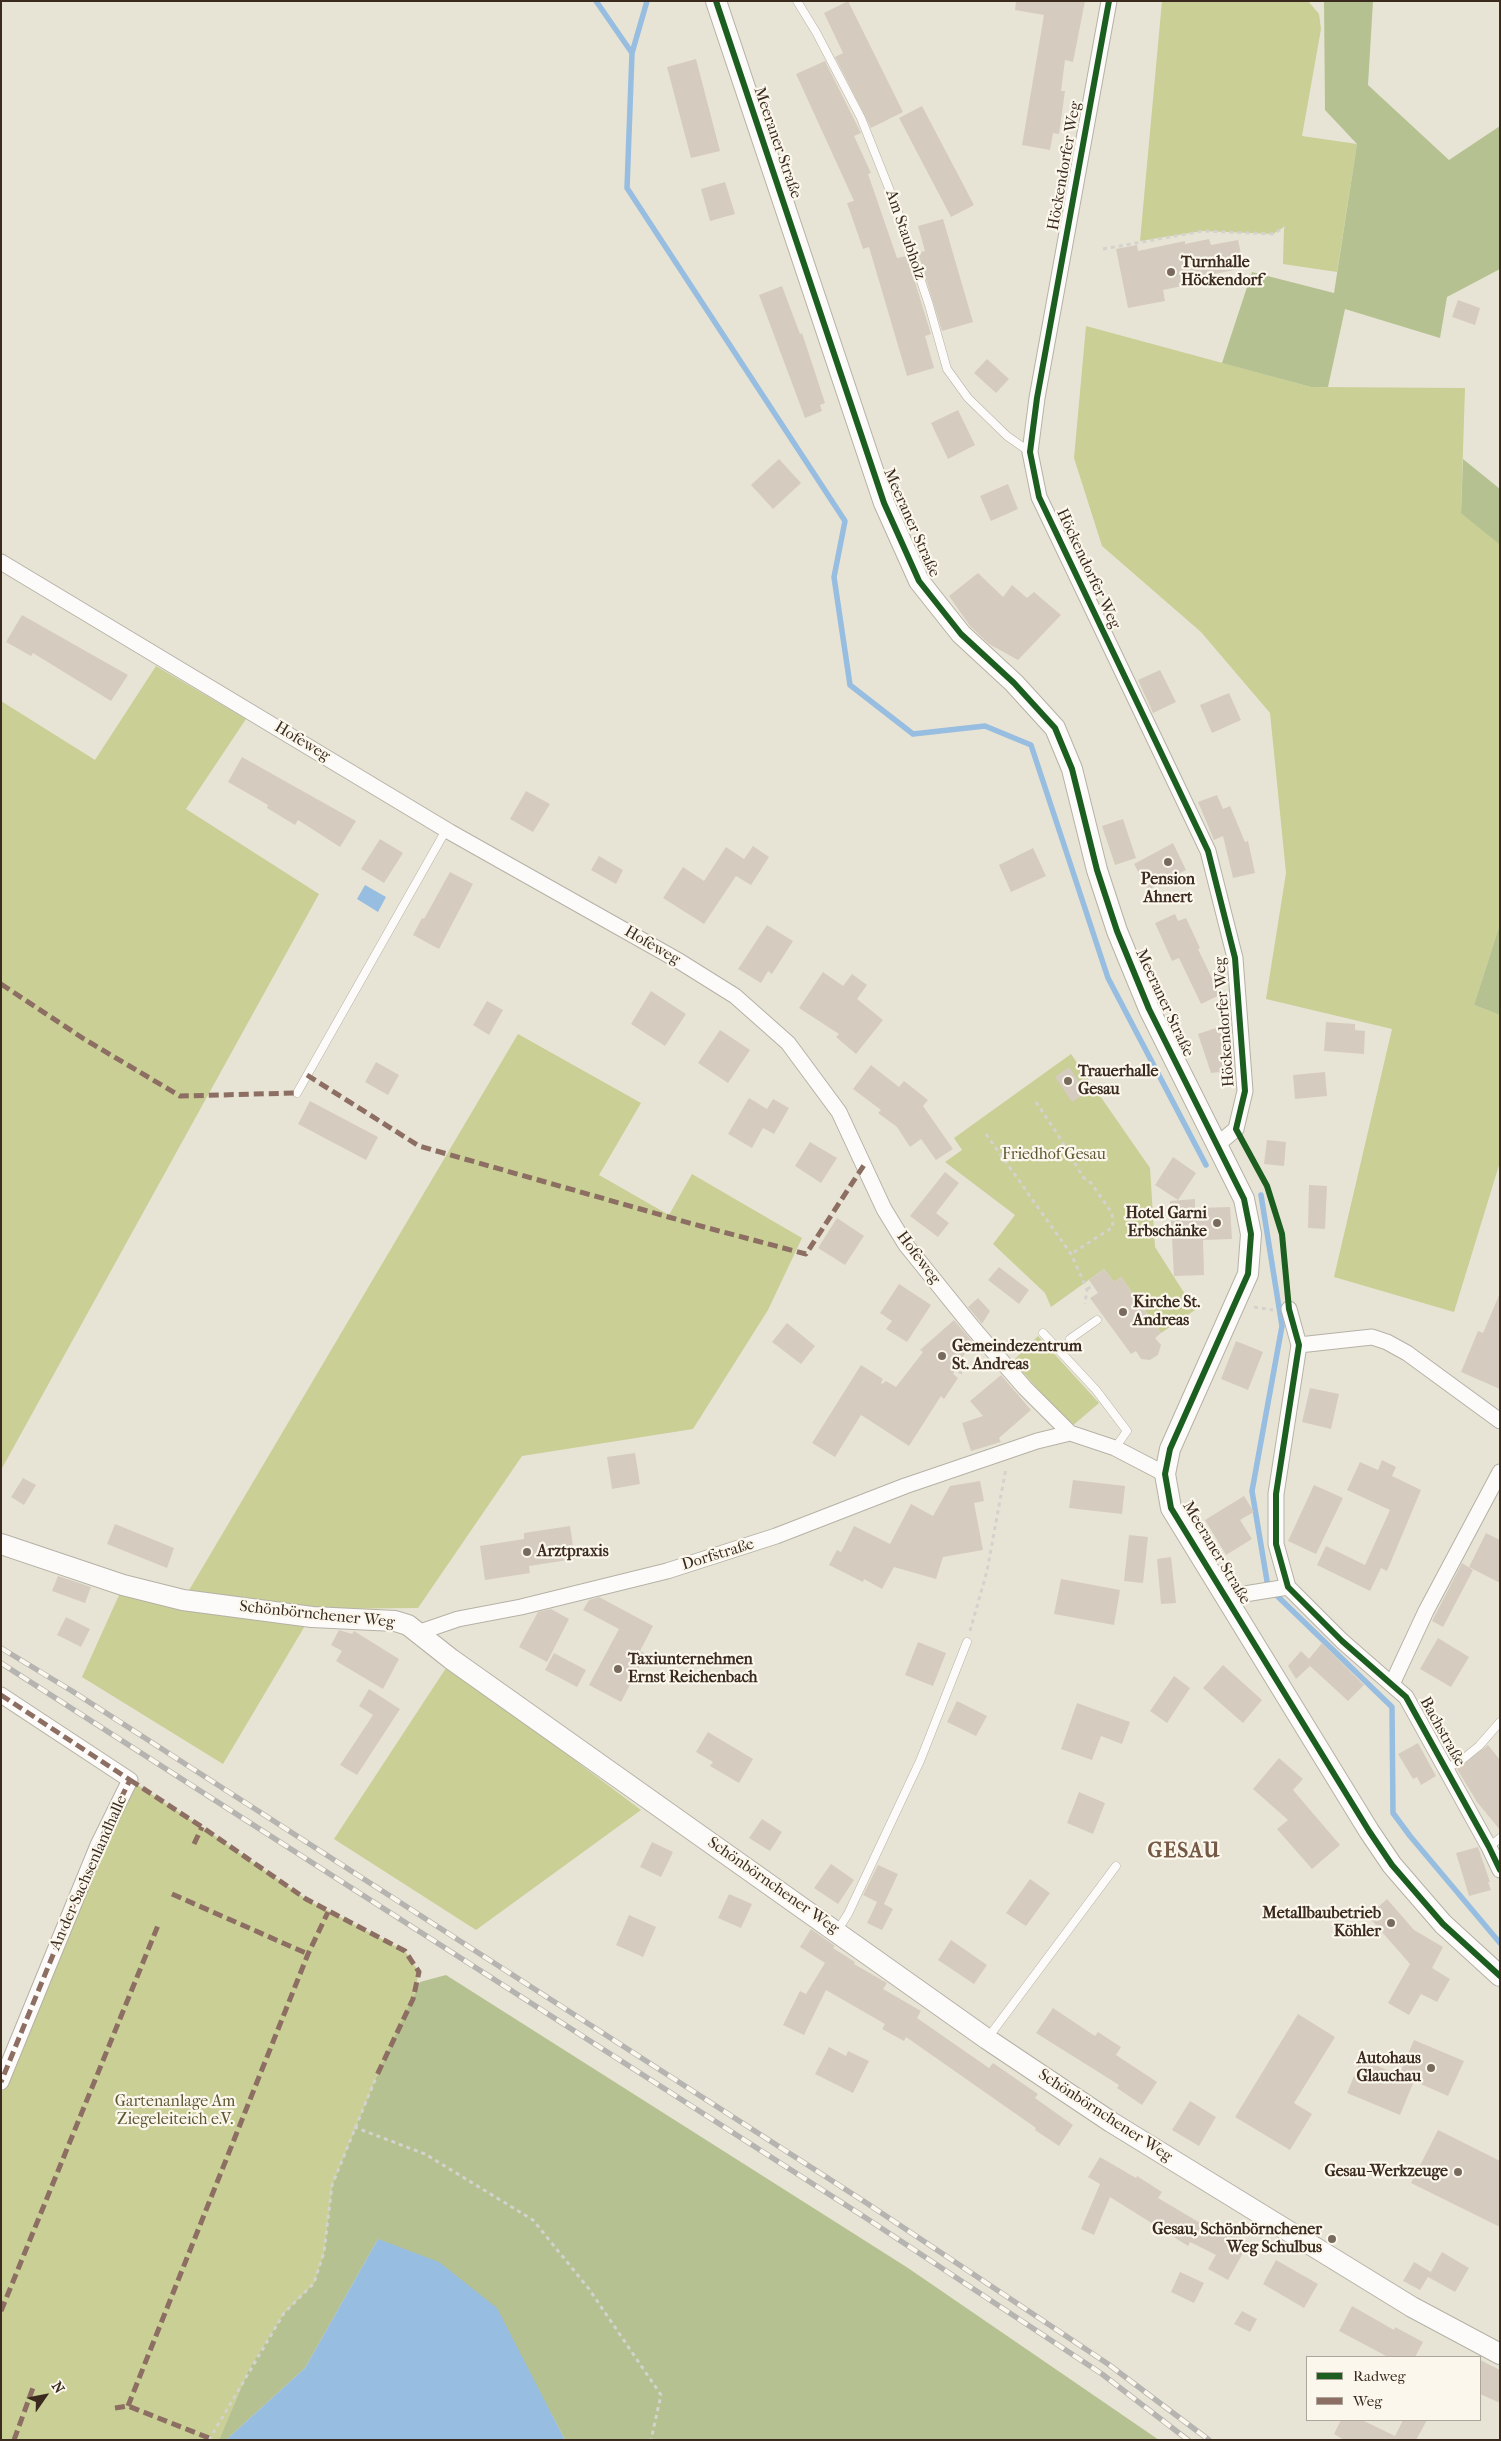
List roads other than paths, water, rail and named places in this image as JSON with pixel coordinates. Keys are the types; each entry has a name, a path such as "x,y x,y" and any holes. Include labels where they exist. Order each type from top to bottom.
{"street":[{"name":"Meeraner Straße","path":"716,1 884,504 919,581 961,634 1014,683 1055,728 1072,769 1097,870 1116,932 1149,1009 1244,1199 1251,1234 1248,1274 1170,1449 1165,1474 1170,1508 1369,1831 1392,1865 1443,1924 1500,1976"},
{"name":"Höckendorfer Weg","path":"1109,1 1037,398 1030,452 1039,497 1208,850 1235,958 1245,1091 1236,1129 1218,1144"},
{"name":"Hofeweg","path":"1,562 446,830 670,956 727,991 788,1043 839,1112 884,1209 906,1245 990,1348 1070,1433 1115,1448 1165,1474"},
{"name":"Bachstraße","path":"1290,1310 1299,1344 1276,1494 1276,1544 1283,1588 1406,1697 1446,1769 1494,1842 1500,1870"},
{"path":"1299,1344 1372,1337 1386,1342 1407,1353 1500,1421"},
{"name":"Dorfstraße","path":"420,1632 458,1619 521,1607 676,1568 776,1536 905,1486 1009,1451 1070,1433"},
{"path":"1392,1684 1426,1611 1500,1472"},
{"name":"Schönbörnchener Weg","path":"1,1544 123,1585 183,1600 312,1617 395,1621 420,1632 451,1660 837,1930 987,2039 1134,2136 1412,2307 1500,2354"},
{"path":"1226,1597 1283,1588"},
{"name":"An der Sachsenlandhalle","path":"1,1695 130,1780 98,1845 1,2082"}],"lane":[{"name":"Am Staubholz","path":"797,1 816,32 861,118 896,206 929,305 947,369 968,398 1007,436 1030,452"},
{"path":"297,1093 446,830"},
{"path":"1070,1339 1097,1320"},
{"path":"1043,1333 1096,1390 1127,1431 1115,1448"},
{"path":"837,1930 848,1914 920,1761 967,1642"},
{"path":"1446,1769 1463,1759 1479,1746 1500,1722"},
{"path":"987,2039 1116,1866"}],"water":[{"path":"365,885 386,897 378,912 357,899"},
{"path":"378,2239 439,2262 497,2308 565,2440 226,2440 305,2368"}],"waterway":[{"path":"596,1 632,53 627,188 845,521 834,577 850,685 913,734 985,726 1031,745 1108,978 1206,1165"},
{"path":"632,53 647,1"},
{"path":"1261,1195 1282,1326 1252,1491 1268,1587 1392,1707 1393,1813 1500,1943"}],"railway":[{"path":"1,1648 72,1691 865,2202 1108,2364 1209,2440"},
{"path":"1,1663 866,2218 1102,2374 1188,2440"}],"place":[{"name":"Turnhalle Höckendorf","path":"1171,272"},
{"name":"Pension Ahnert","path":"1168,862"},
{"name":"Trauerhalle Gesau","path":"1068,1081"},
{"name":"Hotel Garni Erbschänke","path":"1217,1223"},
{"name":"Kirche St. Andreas","path":"1123,1312"},
{"name":"Gemeindezentrum St. Andreas","path":"942,1356"},
{"name":"Arztpraxis","path":"527,1552"},
{"name":"Taxiunternehmen Ernst Reichenbach","path":"618,1669"},
{"name":"Metallbaubetrieb Köhler","path":"1391,1923"},
{"name":"Autohaus Glauchau","path":"1431,2068"},
{"name":"Gesau-Werkzeuge","path":"1458,2172"},
{"name":"Gesau, Schönbörnchener Weg Schulbus","path":"1332,2239"}],"district":[{"name":"GESAU","path":"1184,1852"}],"park label":[{"name":"Friedhof Gesau","path":"1054,1155"},
{"name":"Gartenanlage Am Ziegeleiteich e.V.","path":"175,2111"}]}
